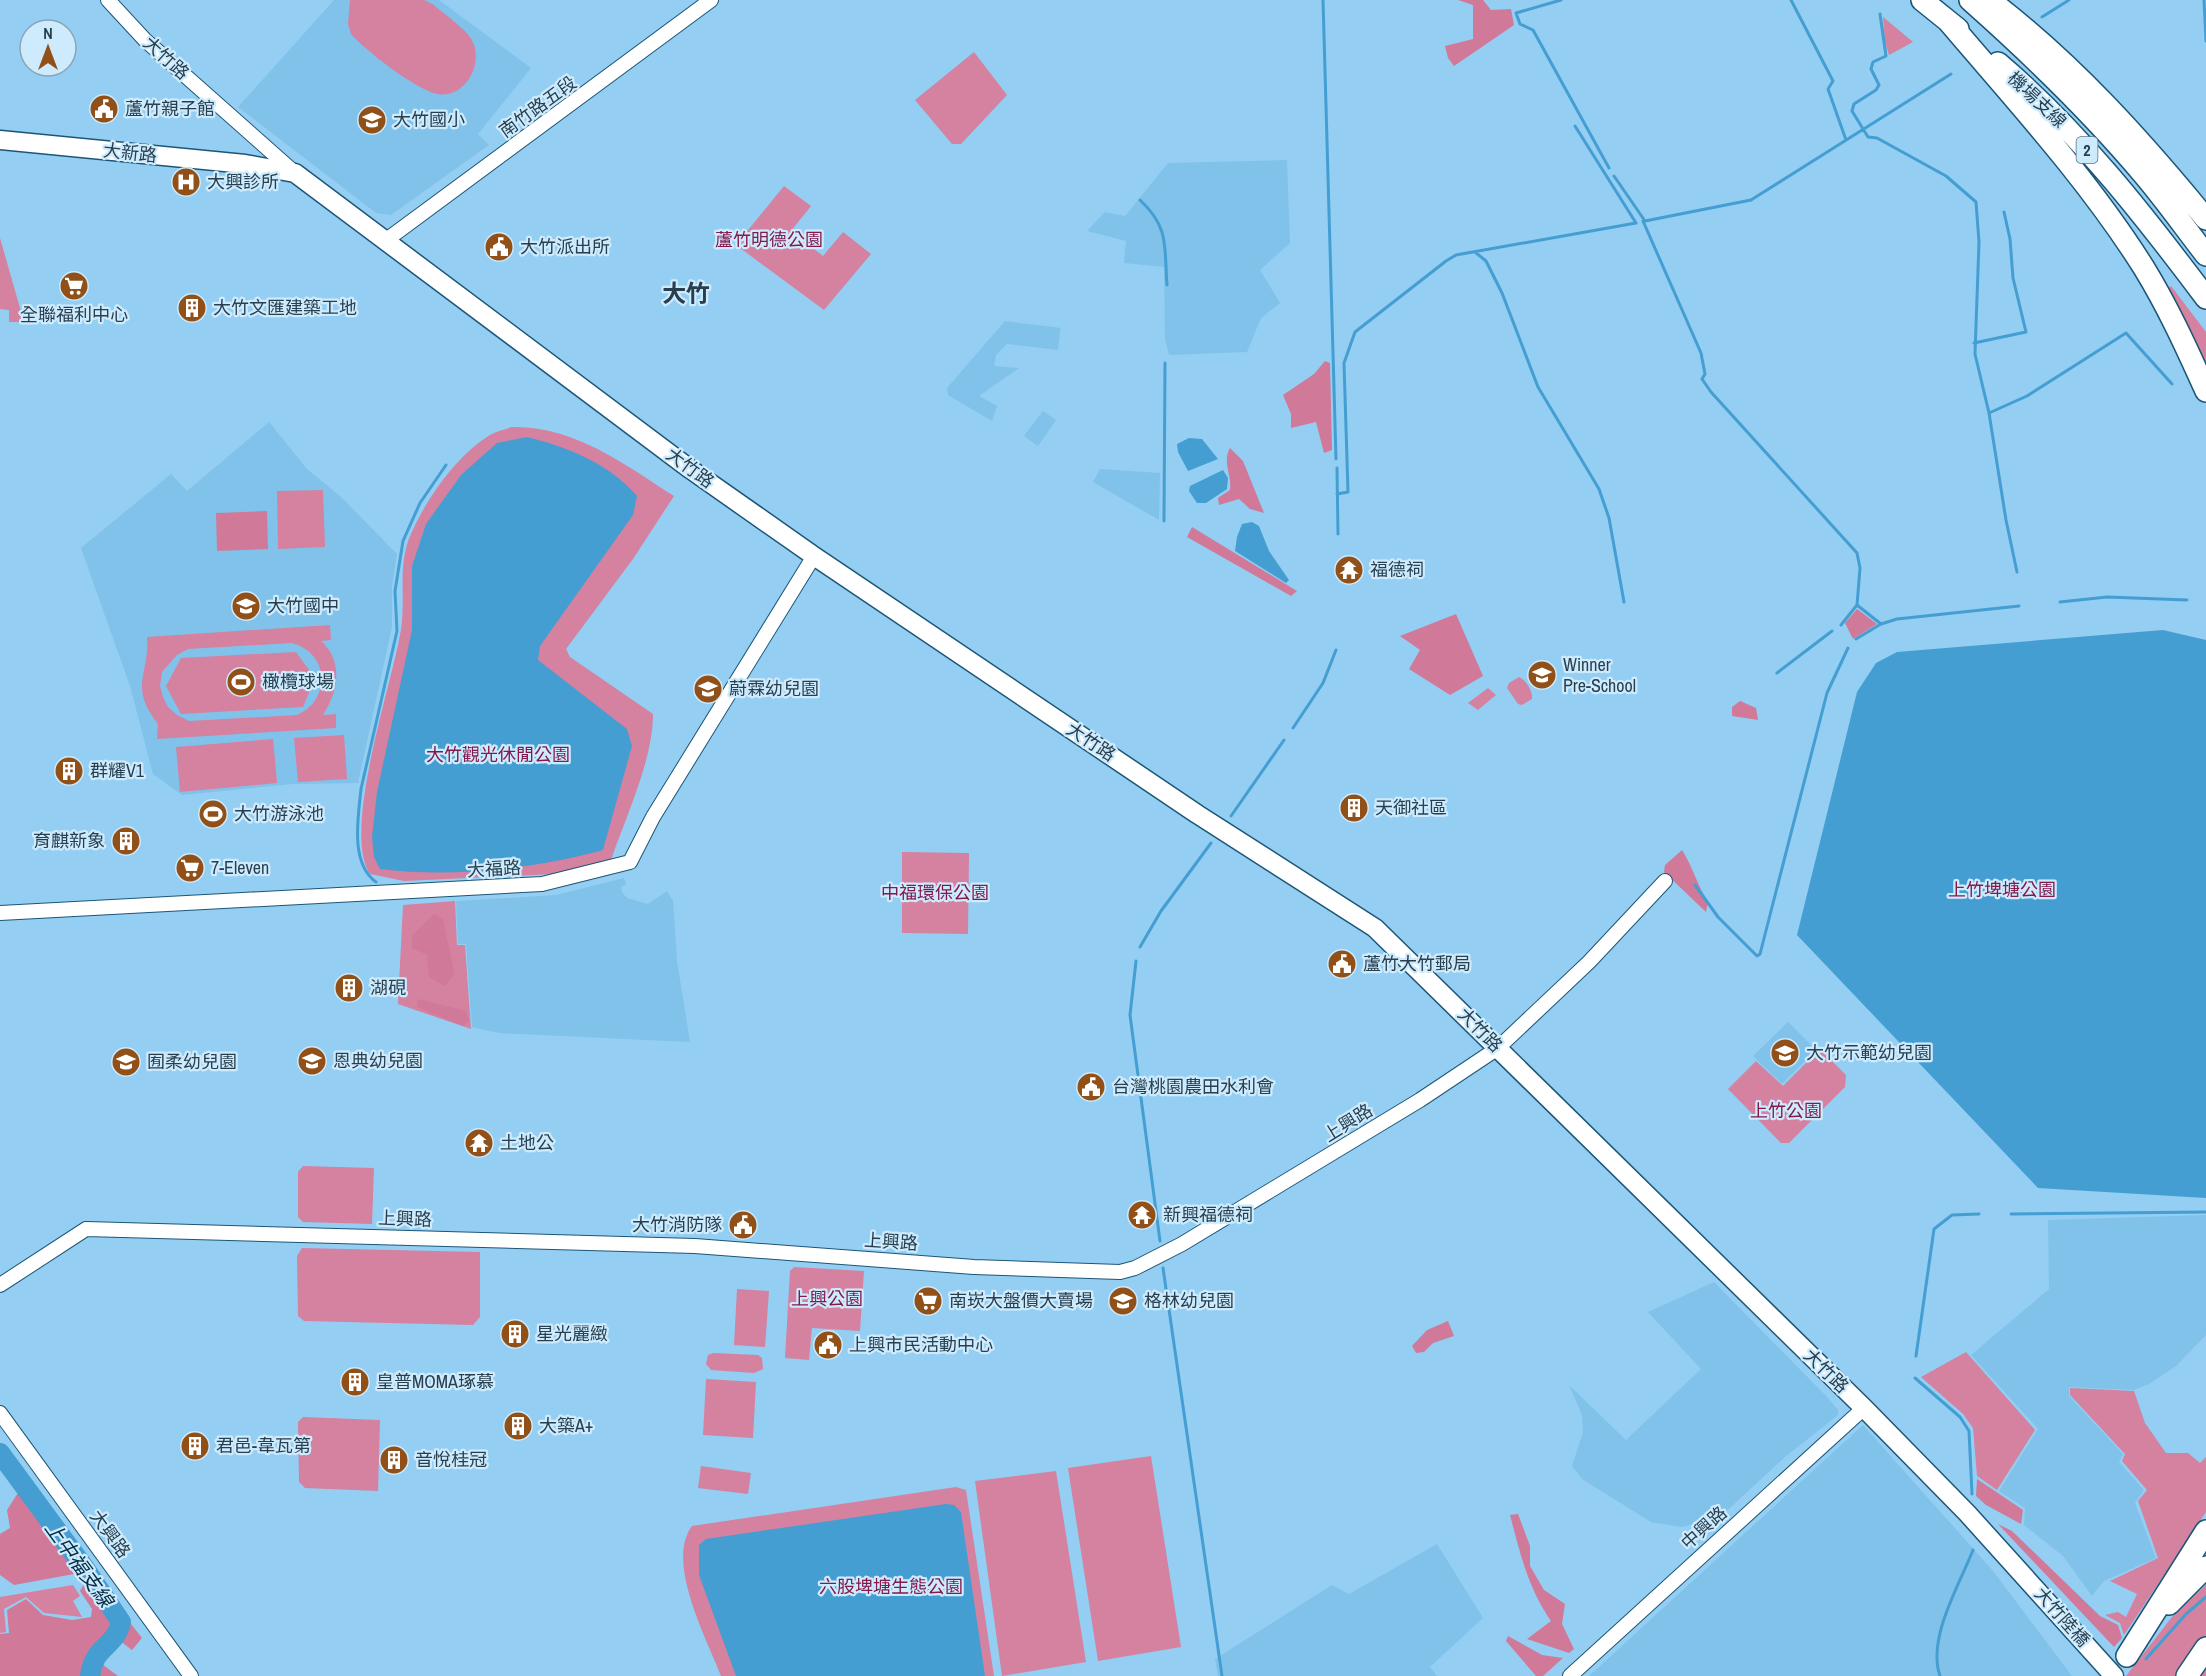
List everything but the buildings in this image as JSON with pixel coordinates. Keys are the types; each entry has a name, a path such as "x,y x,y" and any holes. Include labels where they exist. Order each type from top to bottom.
{"highway":[{"name":"機場支線","path":"1922,0 2009,73 2074,134 2141,212 2206,298"},
{"name":"機場支線","path":"1970,0 2029,52 2094,119 2145,176 2206,255"},
{"path":"1989,0 2050,50 2093,92 2137,138 2206,219"},
{"path":"1948,21 2068,163 2130,249 2175,322 2206,391"},
{"path":"2127,1656 2206,1531"},
{"path":"2139,1635 2206,1567"},
{"path":"2187,1676 2206,1648"}],"main road":[{"name":"大新路","path":"0,140 245,164 296,173"},
{"name":"大竹路","path":"296,173 690,469 814,556 1197,814 1375,928 1864,1408 1967,1513 2008,1559"},
{"name":"大竹陸橋","path":"2008,1559 2114,1676"}],"street":[{"name":"大竹路","path":"108,0 145,40 296,173"},
{"name":"南竹路五段","path":"385,241 711,0"},
{"name":"大福路","path":"0,913 542,884 630,862 653,817 814,556"},
{"name":"上興路","path":"0,1285 86,1229 694,1246 974,1267 1120,1272 1135,1268 1182,1244 1383,1123 1498,1047 1589,962 1665,881"},
{"name":"中興路","path":"1570,1676 1864,1408"},
{"name":"大興路","path":"0,1413 191,1676"}],"shaded area":[{"name":"大竹國小","path":"334,0 439,0 531,68 478,134 489,145 391,215 376,213 238,107"},
{"path":"1458,0 1483,0 1491,10 1511,9 1514,25 1454,66 1448,58 1445,46 1473,39 1473,5"},
{"path":"1287,160 1290,243 1260,270 1280,303 1261,318 1247,352 1169,355 1165,339 1164,267 1124,263 1126,241 1087,231 1105,212 1125,216 1168,163"},
{"path":"1005,321 1061,328 1058,350 1007,344 996,355 994,366 1019,368 979,396 997,406 992,421 948,395 947,388"},
{"path":"1325,361 1330,363 1332,450 1324,453 1316,422 1291,428 1291,414 1283,395 1314,374"},
{"path":"1043,411 1056,420 1038,446 1024,436"},
{"name":"大竹國中","path":"269,422 307,469 340,496 397,554 392,586 392,627 358,783 293,784 182,795 153,774 130,686 81,548 171,474 187,491"},
{"name":"大竹觀光休閒公園","path":"527,437 572,451 600,465 626,484 637,496 633,515 540,646 538,660 627,729 632,746 603,850 577,857 493,870 436,873 380,869 374,857 372,837 377,792 412,630 412,566 426,524 461,475 497,443"},
{"path":"1189,438 1202,439 1218,459 1188,471 1178,452 1177,444"},
{"path":"1230,448 1243,461 1264,513 1250,509 1239,499 1219,505 1218,498 1230,490 1227,458"},
{"path":"1100,469 1160,473 1159,520 1093,482"},
{"path":"1223,470 1228,478 1227,489 1206,503 1197,503 1189,491 1190,486"},
{"path":"267,511 268,549 217,551 216,513"},
{"path":"1252,522 1259,526 1269,551 1289,580 1286,583 1235,551 1242,524"},
{"path":"1192,527 1297,591 1291,596 1187,537"},
{"path":"1857,609 1877,624 1853,639 1845,623"},
{"path":"1456,614 1483,676 1450,695 1409,669 1420,650 1400,636"},
{"name":"上竹埤塘公園","path":"2163,630 2206,640 2206,1198 2038,1188 1797,935 1857,692 1876,663 1897,652"},
{"path":"1740,701 1756,708 1758,720 1732,716 1732,707"},
{"path":"1682,850 1708,902 1706,912 1664,872 1665,865"},
{"path":"624,878 626,884 621,887 627,898 648,904 667,891 673,901 677,961 690,1042 499,1033 472,1027 466,944 458,944 456,901 556,895"},
{"path":"434,914 443,919 453,967 454,974 445,986 429,977 427,955 412,948 412,936"},
{"path":"418,999 466,1011 469,1021 463,1026 417,1007"},
{"name":"大竹示範幼兒園","path":"1788,1022 1816,1050 1782,1084 1753,1056"},
{"path":"2206,1215 2206,1335 2176,1366 2149,1384 2134,1390 2069,1387 2069,1396 2123,1454 2119,1462 2144,1490 2135,1503 2156,1558 2104,1581 2092,1596 2063,1556 2024,1525 2025,1508 1999,1491 2038,1429 1971,1355 2049,1289 2048,1220"},
{"path":"1714,1282 1828,1398 1838,1410 1838,1415 1785,1457 1719,1518 1682,1527 1651,1522 1582,1479 1572,1466 1583,1432 1582,1415 1569,1385 1626,1440 1701,1369 1648,1312"},
{"path":"1448,1321 1454,1336 1433,1343 1424,1352 1416,1353 1412,1346 1427,1330"},
{"path":"1863,1425 1993,1571 2072,1676 1589,1676"},
{"path":"1977,1479 2023,1510 2021,1524 1986,1505 1976,1496"},
{"path":"21,1488 82,1570 74,1574 14,1585 0,1575 0,1534 10,1528 7,1510"},
{"name":"六股埤塘生態公園","path":"946,1504 954,1505 961,1512 985,1676 736,1676 699,1575 699,1545 706,1539"},
{"path":"1518,1514 1530,1546 1530,1566 1544,1590 1565,1604 1562,1624 1574,1649 1569,1653 1527,1639 1551,1621 1536,1596 1521,1557 1510,1515"},
{"path":"1998,1524 2012,1531 2100,1616 2118,1625 2122,1638 2114,1647"},
{"path":"1437,1544 1483,1618 1430,1667 1437,1676 1218,1676 1215,1659 1332,1585 1349,1594"},
{"path":"99,1583 142,1638 132,1650 111,1634 91,1656 118,1676 0,1676 0,1634 9,1633 7,1610 26,1599 43,1615 72,1620 91,1617 92,1609 80,1591 83,1586"},
{"path":"1508,1636 1542,1655 1563,1658 1543,1676 1536,1676 1506,1641"}],"green space":[{"path":"350,0 424,0 434,5 464,30 474,45 475,63 468,80 455,92 437,94 404,77 351,34 348,24"},
{"path":"1883,17 1913,42 1889,55 1885,42"},
{"path":"974,52 1007,95 961,144 952,144 915,100"},
{"name":"蘆竹明德公園","path":"784,186 811,206 791,231 823,256 843,232 871,254 824,310 736,245"},
{"path":"0,238 24,322 9,322 9,310 0,309"},
{"path":"2171,286 2206,332 2206,367 2167,289"},
{"name":"大竹觀光休閒公園","path":"511,427 556,432 577,440 617,460 674,496 633,559 566,649 570,657 653,714 652,732 644,769 611,860 554,874 404,881 370,874 363,853 361,825 372,755 401,629 403,569 407,545 425,506 454,466 490,435"},
{"path":"323,490 325,547 278,549 277,491"},
{"path":"330,625 331,640 321,641 333,658 336,677 332,697 323,715 336,714 336,728 157,739 158,724 149,711 142,690 147,637","holes":["291,643 304,648 319,665 321,688 316,699 297,715 189,721 168,707 163,697 160,686 162,672 177,655 188,649"]},
{"name":"橄欖球場","path":"296,652 315,678 303,707 181,714 166,686 181,658"},
{"path":"1519,677 1528,686 1532,696 1532,699 1522,705 1518,704 1507,688 1509,683"},
{"path":"1488,688 1496,695 1478,710 1468,703"},
{"path":"344,735 347,779 298,782 294,738"},
{"path":"273,739 277,783 180,792 176,747"},
{"name":"中福環保公園","path":"902,852 969,853 968,934 902,933"},
{"path":"455,901 457,945 465,945 471,1029 398,1004 403,905"},
{"name":"上竹公園","path":"1820,1049 1846,1075 1845,1087 1789,1143 1781,1143 1728,1089 1756,1061 1783,1086"},
{"path":"303,1166 374,1168 372,1224 303,1222 298,1217 298,1172"},
{"path":"302,1248 480,1252 480,1317 473,1325 304,1321 298,1316 297,1256"},
{"name":"上興公園","path":"794,1267 864,1271 860,1331 812,1328 809,1360 785,1358 790,1271"},
{"path":"737,1289 769,1291 765,1347 734,1345"},
{"path":"1966,1352 2035,1430 1997,1490 1977,1476 1973,1428 1963,1414 1921,1377"},
{"path":"713,1353 758,1355 762,1358 763,1369 754,1373 711,1370 706,1364 708,1355"},
{"path":"706,1379 756,1382 753,1438 703,1435"},
{"path":"2070,1388 2134,1391 2145,1423 2166,1453 2188,1453 2200,1463 2206,1457 2206,1512 2124,1635 2120,1623 2105,1615 2118,1612 2126,1617 2137,1594 2110,1581 2158,1558 2138,1501 2147,1490 2122,1461 2125,1454 2070,1395"},
{"path":"303,1417 380,1420 378,1491 305,1488 299,1482 298,1422"},
{"path":"1151,1456 1181,1647 1098,1661 1068,1468"},
{"path":"701,1466 751,1473 748,1494 698,1488"},
{"path":"1056,1471 1086,1662 1002,1676 975,1481"},
{"name":"六股埤塘生態公園","path":"956,1487 966,1490 994,1676 721,1676 691,1601 686,1580 683,1559 685,1541 692,1526"},
{"path":"73,1585 80,1596 73,1601 82,1617 44,1613 26,1597 4,1609 6,1632 0,1633 0,1597"},
{"path":"2206,1585 2206,1676 2126,1676 2172,1617"}],"waterway":[{"path":"1323,0 1336,459"},
{"path":"1561,0 1516,13 1520,24 1533,30 1609,168"},
{"path":"1791,0 1833,81 1828,89 1846,140"},
{"path":"2042,17 2069,0"},
{"path":"2204,0 2206,41"},
{"path":"1880,14 1886,56 1873,62 1871,69 1879,85 1876,90 1854,104 1852,111 1868,137 1877,138 1946,176 1976,202 1979,242 1975,354 1989,413 2006,520 2017,572"},
{"path":"1614,176 1645,221 1751,200 1951,74"},
{"path":"1337,494 1348,492 1344,363 1355,332 1456,255 1636,223 1575,126"},
{"path":"1140,200 1150,210 1161,229 1164,239 1167,285"},
{"path":"1974,343 2026,332 2013,278 2010,239 2004,212"},
{"path":"1643,221 1701,353 1705,374 1702,379 1711,392 1857,553 1860,568 1857,605 1841,625"},
{"path":"1475,252 1486,261 1502,293 1538,387 1599,489 1609,518 1624,602"},
{"path":"1989,413 2027,396 2126,333 2172,384"},
{"path":"1164,521 1165,363"},
{"path":"376,882 362,864 359,852 358,826 361,789 397,631 395,591 403,541 420,503 446,465"},
{"path":"1337,468 1338,534"},
{"path":"2060,602 2107,597 2187,600"},
{"path":"1856,639 1881,624 1857,605"},
{"path":"1881,624 1897,619 2019,606"},
{"path":"1777,673 1832,631"},
{"path":"1695,885 1718,917 1757,956 1760,954 1827,693 1848,648"},
{"path":"1293,728 1323,683 1336,650"},
{"path":"1231,816 1284,740"},
{"path":"1140,947 1161,911 1211,843"},
{"path":"1136,961 1130,1015 1160,1241"},
{"path":"2011,1214 2206,1212"},
{"path":"1916,1356 1934,1229 1952,1215 1979,1214"},
{"path":"1163,1268 1222,1676"},
{"path":"1915,1378 1960,1417 1969,1431 1972,1494"},
{"name":"上中福支線","path":"0,1453 86,1570 121,1622 114,1637 96,1658 90,1676"},
{"path":"1940,1676 1937,1661 1941,1629 1973,1550"},
{"path":"2146,1659 2186,1614 2206,1597"}],"place":[{"name":"蘆竹親子館","path":"104,109"},
{"name":"大竹國小","path":"372,120"},
{"name":"大興診所","path":"186,182"},
{"name":"大竹派出所","path":"499,247"},
{"name":"全聯福利中心","path":"74,286"},
{"name":"大竹文匯建築工地","path":"192,308"},
{"name":"福德祠","path":"1349,570"},
{"name":"大竹國中","path":"246,606"},
{"name":"Winner Pre-School","path":"1542,675"},
{"name":"橄欖球場","path":"241,682"},
{"name":"蔚霖幼兒園","path":"708,689"},
{"name":"群耀V1","path":"69,771"},
{"name":"天御社區","path":"1354,808"},
{"name":"大竹游泳池","path":"213,814"},
{"name":"育麒新象","path":"126,841"},
{"name":"7-Eleven","path":"190,868"},
{"name":"蘆竹大竹郵局","path":"1342,964"},
{"name":"湖硯","path":"349,988"},
{"name":"大竹示範幼兒園","path":"1785,1053"},
{"name":"恩典幼兒園","path":"312,1061"},
{"name":"囿柔幼兒園","path":"126,1062"},
{"name":"台灣桃園農田水利會","path":"1091,1087"},
{"name":"土地公","path":"479,1143"},
{"name":"新興福德祠","path":"1142,1215"},
{"name":"大竹消防隊","path":"743,1225"},
{"name":"南崁大盤價大賣場","path":"928,1301"},
{"name":"格林幼兒園","path":"1123,1301"},
{"name":"星光麗緻","path":"515,1334"},
{"name":"上興市民活動中心","path":"828,1345"},
{"name":"皇普MOMA琢慕","path":"355,1382"},
{"name":"大築A+","path":"518,1426"},
{"name":"君邑-韋瓦第","path":"195,1446"},
{"name":"音悅桂冠","path":"394,1460"}],"district":[{"name":"大竹","path":"686,294"}]}
